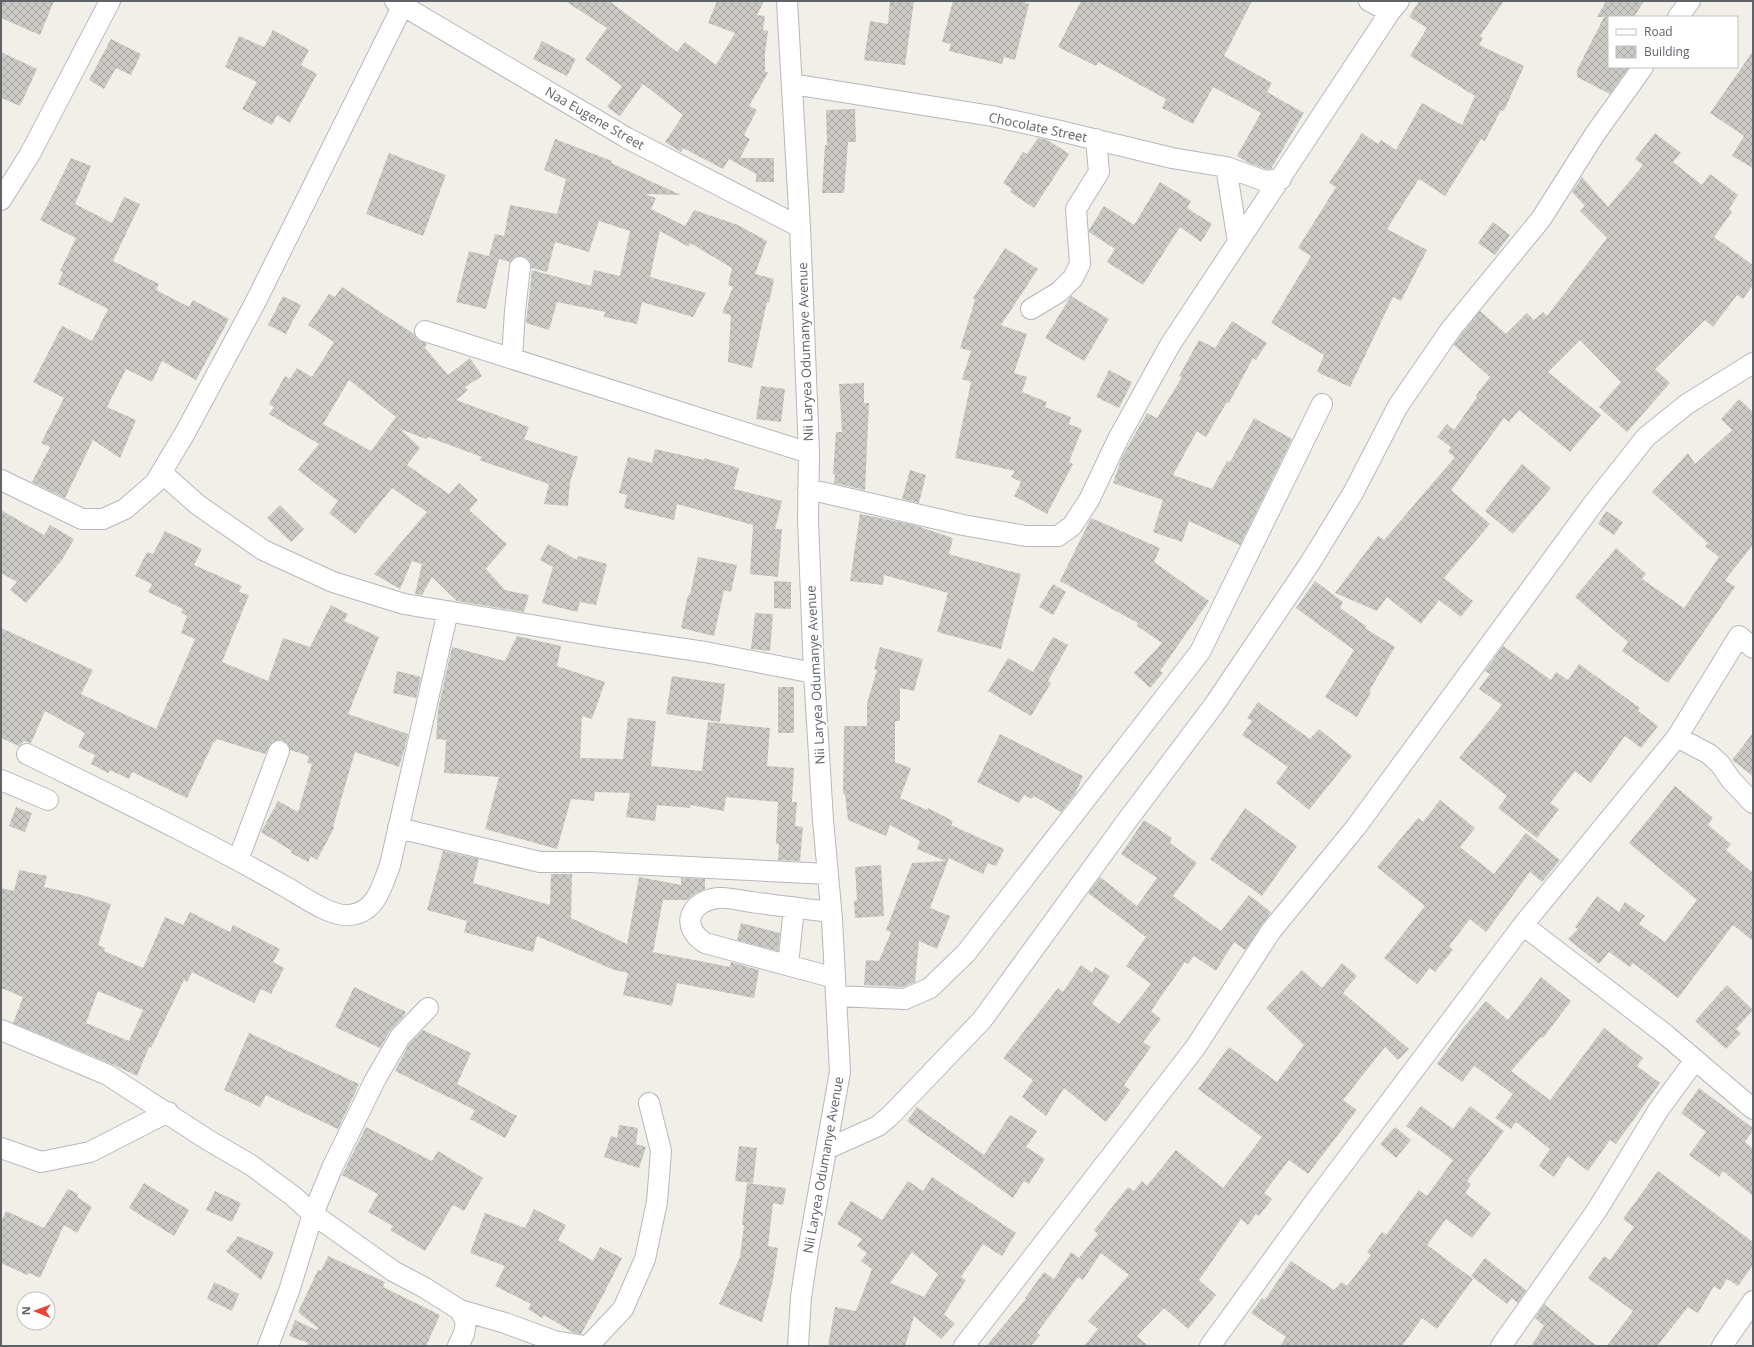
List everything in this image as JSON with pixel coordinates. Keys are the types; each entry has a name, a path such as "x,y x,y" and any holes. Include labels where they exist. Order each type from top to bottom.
{"street":[{"path":"1,200 30,154 110,1"},
{"name":"Nii Laryea Odumanye Avenue","path":"787,1 800,227 814,673 823,820 831,912 840,1072 804,1274 798,1346"},
{"path":"808,489 971,526 1026,536 1058,536 1072,526 1089,500 1118,439 1170,345 1394,7 1369,1"},
{"path":"1679,16 1690,1"},
{"path":"1,480 82,519 104,518 126,509 155,483 185,433 255,303 398,4"},
{"name":"Naa Eugene Street","path":"398,4 627,138 800,227"},
{"path":"827,1149 878,1126 890,1116 982,1020 1126,822 1214,705 1310,563 1349,499 1398,406 1451,329 1541,219 1595,134 1642,68"},
{"name":"Chocolate Street","path":"792,84 992,116 1096,139 1172,158 1226,167 1265,180 1281,179"},
{"path":"1031,309 1059,292 1073,278 1080,264 1076,209 1099,172 1096,139"},
{"path":"1226,167 1238,242"},
{"path":"512,358 520,267"},
{"path":"425,331 512,358 612,392 808,453"},
{"path":"964,1346 1195,1048 1271,931 1356,827 1593,504 1646,437 1687,404 1753,363"},
{"path":"831,912 719,898 696,907 691,916 690,927 696,937 705,943 788,965 835,987 905,999 930,988 966,953 1200,652 1322,404"},
{"path":"162,473 198,505 262,550 333,582 404,604 603,637 705,652 814,673"},
{"path":"27,754 238,860 331,911 348,916 358,914 366,910 374,903 382,888 390,865 448,611"},
{"path":"1210,1346 1319,1196 1523,925 1677,738 1739,636 1753,648"},
{"path":"1677,738 1710,754 1720,764 1730,780 1753,803"},
{"path":"238,860 279,751"},
{"path":"1,780 48,800"},
{"path":"398,828 540,862 591,862 828,874"},
{"path":"788,965 794,908"},
{"path":"1523,925 1593,978 1753,1109"},
{"path":"268,1346 290,1291 313,1214 332,1168 375,1080 400,1037 428,1008"},
{"path":"1,1030 108,1075 168,1112 208,1140 251,1165 293,1196 313,1214 392,1271 425,1288 460,1310 505,1323 554,1341 586,1346 623,1309 645,1259 657,1202 661,1151 649,1103"},
{"path":"1501,1346 1597,1210 1659,1109 1695,1060"},
{"path":"1,1148 41,1162 90,1152 168,1112"},
{"path":"1722,1346 1753,1301"},
{"path":"458,1346 464,1334 466,1322 460,1310"}],"building":[{"path":"1,1 54,1 40,35 1,18"},
{"path":"565,1 609,1 677,52 685,42 716,65 735,33 708,23 717,1 764,1 757,15 765,16 763,30 768,31 765,53 765,71 768,73 749,106 757,110 744,135 750,139 740,158 774,158 774,182 756,182 756,174 729,159 723,169 683,148 681,152 665,142 683,115 643,84 620,116 607,107 622,86 585,59 607,28"},
{"path":"890,1 914,1 905,65 864,60 870,21 888,24"},
{"path":"953,1 1025,1 1025,3 1029,4 1015,60 1004,57 1002,64 949,51 951,44 942,42"},
{"path":"1081,1 1252,1 1224,56 1272,83 1267,92 1304,113 1271,169 1266,169 1249,163 1237,156 1261,113 1213,87 1193,124 1162,108 1166,99 1098,62 1096,66 1058,47"},
{"path":"1419,1 1504,1 1480,36 1483,38 1479,45 1524,66 1504,111 1501,110 1485,141 1481,139 1445,196 1419,179 1387,229 1427,250 1401,301 1393,297 1350,387 1317,372 1324,355 1271,323 1311,256 1298,248 1336,187 1329,183 1362,133 1378,144 1381,140 1396,150 1422,103 1462,125 1475,96 1410,56 1427,28 1409,17"},
{"path":"1606,1 1644,1 1635,16 1608,16 1608,68 1628,68 1610,94 1577,77 1577,70 1604,17 1597,17"},
{"path":"273,30 309,50 301,65 317,74 290,123 277,115 272,125 242,109 257,82 225,67 239,36 264,47"},
{"path":"111,39 141,54 131,75 116,68 104,89 89,80"},
{"path":"542,41 576,59 567,76 533,59"},
{"path":"1753,51 1753,168 1732,156 1744,136 1710,113"},
{"path":"1,52 37,69 20,106 1,98"},
{"path":"855,109 856,142 848,142 844,193 822,193 825,145 827,145 826,110"},
{"path":"1655,133 1681,153 1673,162 1702,185 1710,174 1738,195 1729,209 1732,212 1714,237 1753,265 1753,285 1743,299 1737,295 1713,327 1705,320 1655,369 1670,383 1627,432 1599,407 1621,382 1580,340 1548,372 1601,415 1570,452 1519,410 1509,422 1504,418 1451,490 1490,524 1444,578 1473,601 1461,617 1439,600 1421,624 1387,597 1377,611 1335,593 1378,536 1384,540 1455,457 1448,452 1451,447 1437,437 1447,424 1454,430 1477,397 1476,395 1490,377 1454,345 1460,336 1480,311 1506,334 1527,313 1534,320 1543,312 1547,316 1607,238 1580,211 1585,206 1572,192 1582,177 1608,207 1643,165 1635,159"},
{"path":"1038,138 1048,140 1069,154 1034,208 1010,192 1012,189 1003,183 1023,152 1027,154"},
{"path":"555,139 612,161 611,163 681,195 645,194 656,198 651,209 685,226 694,210 738,225 767,241 755,274 774,279 769,303 767,302 752,368 728,362 731,315 722,313 733,287 728,285 732,268 690,243 689,247 660,231 650,277 706,293 693,317 642,302 637,324 604,317 605,312 557,302 549,330 526,323 532,270 591,286 594,270 620,276 630,231 599,221 589,252 555,242 547,272 531,268 530,262 527,258 522,256 515,257 510,262 499,259 486,309 456,302 469,251 492,257 489,256 495,234 504,236 510,205 557,214 566,179 544,170"},
{"path":"389,153 446,175 423,236 366,214"},
{"path":"71,158 91,166 75,204 112,223 124,197 140,204 113,261 159,284 156,290 189,307 193,300 229,319 196,380 162,361 152,382 126,369 107,407 136,420 120,458 93,440 65,498 32,482 50,447 41,443 64,398 33,382 62,326 92,341 108,309 58,284 63,272 60,271 76,238 40,220"},
{"path":"1160,182 1191,201 1187,208 1212,224 1201,242 1180,227 1143,285 1107,262 1115,249 1089,232 1089,230 1104,206 1134,225"},
{"path":"1493,222 1510,235 1495,255 1478,243"},
{"path":"1005,248 1038,269 1001,325 1027,334 1014,373 1027,377 1022,392 1047,402 1045,407 1071,417 1069,424 1082,429 1069,462 1073,464 1047,514 1014,496 1021,482 1011,477 1015,471 955,458 971,382 962,379 971,351 960,348 975,300 973,298"},
{"path":"342,287 414,334 417,339 427,344 425,348 448,375 470,358 482,376 465,387 468,390 456,400 529,427 524,439 578,457 570,482 568,506 544,504 549,484 479,460 482,457 428,437 426,439 400,429 420,448 407,465 449,494 459,483 478,500 469,510 507,544 486,569 505,590 529,595 524,612 457,601 432,577 422,595 415,594 422,564 412,561 400,589 374,574 427,512 392,488 355,534 329,513 338,501 298,470 319,444 269,414 274,407 269,404 285,376 290,379 297,368 312,377 334,342 308,325 329,294 335,297","holes":["349,380 396,417 371,451 323,424"]},
{"path":"283,296 301,305 286,334 268,325"},
{"path":"1071,296 1109,319 1084,361 1045,338"},
{"path":"1232,321 1267,343 1256,360 1253,358 1229,403 1227,402 1206,437 1197,431 1173,475 1212,489 1227,461 1230,462 1254,418 1292,439 1240,545 1189,521 1182,542 1153,532 1163,500 1113,483 1122,457 1147,413 1157,418 1182,377 1179,376 1199,340 1215,348"},
{"path":"1109,370 1132,382 1119,408 1096,397"},
{"path":"864,383 864,403 869,403 865,490 834,483 835,474 833,474 836,432 842,432 839,384"},
{"path":"761,386 785,389 781,422 756,419"},
{"path":"1739,399 1753,412 1753,545 1725,580 1735,587 1668,683 1622,651 1628,642 1575,597 1616,548 1646,574 1642,579 1684,608 1719,557 1705,546 1708,543 1652,492 1688,453 1695,464 1732,430 1721,419"},
{"path":"655,449 704,460 704,458 739,468 734,489 782,501 775,529 782,529 778,577 750,574 753,525 677,504 674,520 624,508 627,495 619,493 628,457 652,463"},
{"path":"1522,464 1551,488 1513,534 1485,511"},
{"path":"910,470 926,475 919,503 902,499"},
{"path":"280,505 304,529 291,542 267,518"},
{"path":"1,510 44,535 50,525 74,539 62,560 26,603 10,590 17,582 1,573"},
{"path":"1606,511 1623,522 1614,535 1598,524"},
{"path":"860,514 914,525 953,538 949,554 1021,574 1001,649 937,632 948,593 884,575 883,585 850,581"},
{"path":"1091,518 1160,548 1154,562 1209,601 1160,671 1163,673 1150,688 1134,673 1162,643 1137,626 1138,623 1060,581"},
{"path":"165,531 202,549 194,565 242,586 239,592 249,595 222,662 268,681 283,638 310,647 331,605 348,614 344,621 379,637 348,714 408,734 405,747 399,767 355,752 333,827 334,828 317,860 311,856 308,862 291,853 292,851 261,832 278,801 298,812 312,764 307,763 309,756 290,750 288,744 283,740 272,742 265,754 217,739 216,742 214,741 187,798 132,772 129,779 110,770 108,773 91,764 95,755 78,747 85,733 45,711 31,743 24,741 19,746 1,738 1,628 93,670 81,694 156,729 195,639 181,633 187,616 181,613 183,609 148,592 152,584 135,576 147,552 153,554"},
{"path":"548,544 577,560 578,556 607,564 596,605 580,602 577,612 542,603 553,567 540,560"},
{"path":"698,557 737,565 731,592 724,590 714,636 681,628"},
{"path":"774,581 791,582 791,609 774,608"},
{"path":"1315,581 1343,602 1340,608 1366,626 1365,628 1395,647 1369,691 1371,692 1357,717 1325,697 1354,650 1296,608"},
{"path":"1053,584 1066,592 1053,615 1039,607"},
{"path":"755,613 773,614 770,651 751,649"},
{"path":"517,636 561,646 557,666 605,682 592,719 582,716 580,758 623,759 628,718 656,721 651,766 702,771 708,722 770,728 767,766 794,768 792,802 797,802 795,826 803,827 800,861 778,860 779,844 776,844 778,802 726,797 724,811 690,805 690,808 657,805 655,821 626,817 630,793 595,792 594,801 571,799 557,849 485,829 499,777 444,773 446,740 436,739 438,709 452,647 505,661"},
{"path":"1053,637 1068,645 1048,681 1051,683 1031,716 988,691 1008,658 1033,672"},
{"path":"1503,646 1551,680 1556,672 1568,680 1579,664 1640,708 1638,711 1658,726 1641,748 1625,736 1591,783 1575,771 1550,803 1559,809 1537,838 1498,808 1507,796 1459,758 1502,705 1479,689 1490,674 1485,671"},
{"path":"880,647 923,659 914,691 900,688 900,721 895,721 895,762 911,768 900,798 927,810 928,808 953,821 951,825 1004,849 996,866 988,863 983,874 949,858 930,908 950,916 937,949 919,941 915,982 903,987 864,985 866,960 879,961 891,932 886,930 912,863 945,861 917,849 920,841 890,825 886,836 848,820 845,794 843,794 844,726 867,726 867,703 877,670 874,669"},
{"path":"397,671 421,677 416,698 393,693"},
{"path":"672,676 725,684 720,722 666,714"},
{"path":"778,687 794,687 794,733 778,733"},
{"path":"1258,702 1310,739 1319,729 1352,756 1309,810 1276,783 1288,767 1242,735 1252,721 1247,718"},
{"path":"1753,733 1753,776 1732,760"},
{"path":"1000,734 1083,776 1075,794 1061,812 1034,796 1032,799 1024,795 1019,803 977,782"},
{"path":"1675,786 1713,818 1708,825 1731,844 1726,850 1753,873 1753,941 1733,925 1678,998 1633,963 1630,967 1609,952 1599,964 1568,939 1578,929 1575,927 1597,896 1619,912 1625,902 1645,916 1639,924 1665,942 1697,900 1629,843"},
{"path":"1440,800 1475,828 1460,847 1494,874 1526,833 1560,860 1542,882 1530,872 1486,932 1470,919 1449,946 1453,950 1435,972 1430,968 1417,984 1384,958 1425,906 1377,867 1418,818 1423,822"},
{"path":"16,807 32,813 25,832 9,826"},
{"path":"1245,808 1297,846 1262,896 1210,859"},
{"path":"1144,820 1172,838 1170,843 1197,863 1173,896 1221,931 1249,895 1271,912 1245,950 1234,942 1216,971 1194,956 1188,964 1185,962 1151,1011 1161,1019 1143,1042 1151,1047 1124,1085 1130,1090 1106,1122 1064,1088 1046,1116 1022,1097 1033,1080 1003,1058 1058,988 1063,992 1081,965 1092,973 1095,967 1110,976 1092,1004 1119,1024 1151,984 1126,966 1146,937 1088,893 1100,877 1137,906 1157,878 1121,854"},
{"path":"443,851 479,859 473,883 550,905 551,874 572,874 571,918 627,944 639,877 681,885 681,878 705,879 705,889 687,900 663,900 653,952 730,967 731,962 759,970 754,998 677,983 672,1006 623,995 628,973 614,970 537,936 533,952 464,932 467,921 427,910"},
{"path":"881,865 884,916 855,918 854,901 857,900 855,867"},
{"path":"19,870 47,876 44,887 82,895 111,904 98,945 105,948 104,951 143,968 165,917 183,925 190,912 230,932 233,925 280,949 273,962 284,968 271,994 261,989 254,1003 192,972 187,982 184,980 151,1048 149,1047 137,1076 112,1064 13,1023 23,997 1,988 1,888 14,891","holes":["98,991 143,1010 129,1041 86,1023"]},
{"path":"741,923 780,933 778,951 737,940"},
{"path":"1342,963 1357,976 1343,993 1409,1049 1398,1060 1385,1047 1343,1100 1357,1110 1308,1174 1289,1160 1264,1193 1272,1199 1259,1216 1256,1214 1248,1225 1241,1219 1199,1280 1216,1295 1188,1329 1164,1308 1137,1336 1148,1346 1084,1346 1098,1329 1088,1321 1129,1275 1101,1253 1083,1280 1078,1277 1037,1333 1040,1335 1031,1346 986,1346 1026,1299 1025,1298 1044,1272 1054,1279 1071,1252 1079,1258 1098,1234 1094,1230 1128,1187 1134,1191 1142,1181 1147,1186 1176,1150 1223,1188 1262,1137 1198,1089 1229,1047 1277,1082 1304,1045 1266,1008 1302,970 1322,988"},
{"path":"1541,977 1571,1001 1543,1038 1541,1037 1511,1071 1550,1100 1604,1028 1643,1058 1637,1066 1660,1083 1616,1144 1610,1140 1588,1171 1568,1156 1554,1177 1539,1166 1550,1149 1516,1122 1511,1129 1495,1118 1513,1094 1474,1066 1462,1082 1437,1064 1462,1029 1486,1001 1508,1020"},
{"path":"1727,985 1753,1010 1736,1029 1741,1033 1726,1049 1695,1021"},
{"path":"354,987 406,1012 390,1031 380,1048 335,1027"},
{"path":"423,1030 471,1053 457,1084 517,1116 505,1138 470,1119 475,1110 395,1071 409,1044"},
{"path":"249,1033 359,1084 338,1129 266,1095 260,1107 224,1090"},
{"path":"1699,1088 1753,1128 1753,1131 1745,1142 1753,1149 1753,1196 1723,1171 1719,1177 1689,1155 1706,1132 1681,1113"},
{"path":"1421,1106 1453,1129 1470,1106 1504,1131 1467,1181 1471,1184 1465,1193 1491,1213 1472,1238 1446,1219 1427,1245 1473,1279 1437,1329 1422,1318 1402,1346 1280,1346 1286,1337 1251,1313 1262,1298 1265,1300 1291,1261 1334,1290 1342,1282 1347,1286 1371,1255 1367,1252 1382,1232 1386,1235 1419,1190 1427,1196 1453,1160 1406,1126"},
{"path":"917,1107 984,1155 1010,1115 1037,1131 1026,1147 1045,1159 1029,1184 1024,1181 1013,1198 907,1121"},
{"path":"619,1125 638,1128 636,1144 646,1147 639,1168 604,1157 611,1136 617,1138"},
{"path":"366,1127 432,1161 438,1151 483,1178 464,1211 453,1205 425,1251 390,1230 393,1226 368,1212 378,1194 342,1175"},
{"path":"1395,1127 1411,1140 1396,1158 1380,1144"},
{"path":"739,1146 757,1148 753,1183 735,1181"},
{"path":"1658,1171 1753,1242 1753,1265 1738,1286 1727,1279 1720,1290 1714,1286 1698,1313 1688,1307 1657,1346 1607,1346 1633,1311 1588,1278 1604,1256 1610,1260 1634,1227 1623,1219"},
{"path":"932,1177 1016,1233 1002,1256 983,1244 961,1277 966,1280 944,1314 955,1324 941,1339 914,1316 905,1346 828,1346 835,1307 856,1311 872,1269 861,1261 867,1253 857,1246 862,1239 837,1224 851,1201 882,1220 908,1181 923,1191","holes":["912,1252 938,1274 924,1297 890,1283"]},
{"path":"144,1183 189,1210 174,1236 129,1208"},
{"path":"747,1183 786,1188 783,1205 773,1203 768,1246 778,1248 773,1280 762,1322 719,1304 740,1257"},
{"path":"68,1189 78,1194 77,1197 92,1207 77,1233 64,1225 40,1278 29,1273 27,1275 1,1263 1,1222 6,1211 44,1228"},
{"path":"215,1191 241,1203 232,1222 206,1210"},
{"path":"534,1209 566,1225 558,1240 593,1261 600,1247 622,1258 581,1334 574,1333 544,1315 542,1318 528,1309 531,1304 495,1286 505,1266 470,1253 485,1213 525,1228"},
{"path":"238,1236 274,1252 261,1280 226,1251"},
{"path":"328,1256 385,1282 383,1287 440,1315 426,1346 306,1346 308,1343 289,1336 295,1320 316,1330 318,1328 298,1312 318,1270 321,1271"},
{"path":"1485,1258 1526,1290 1518,1303 1512,1298 1507,1304 1471,1276"},
{"path":"214,1282 239,1294 232,1311 207,1299"},
{"path":"1544,1304 1597,1346 1531,1346 1544,1326 1535,1318"}]}
